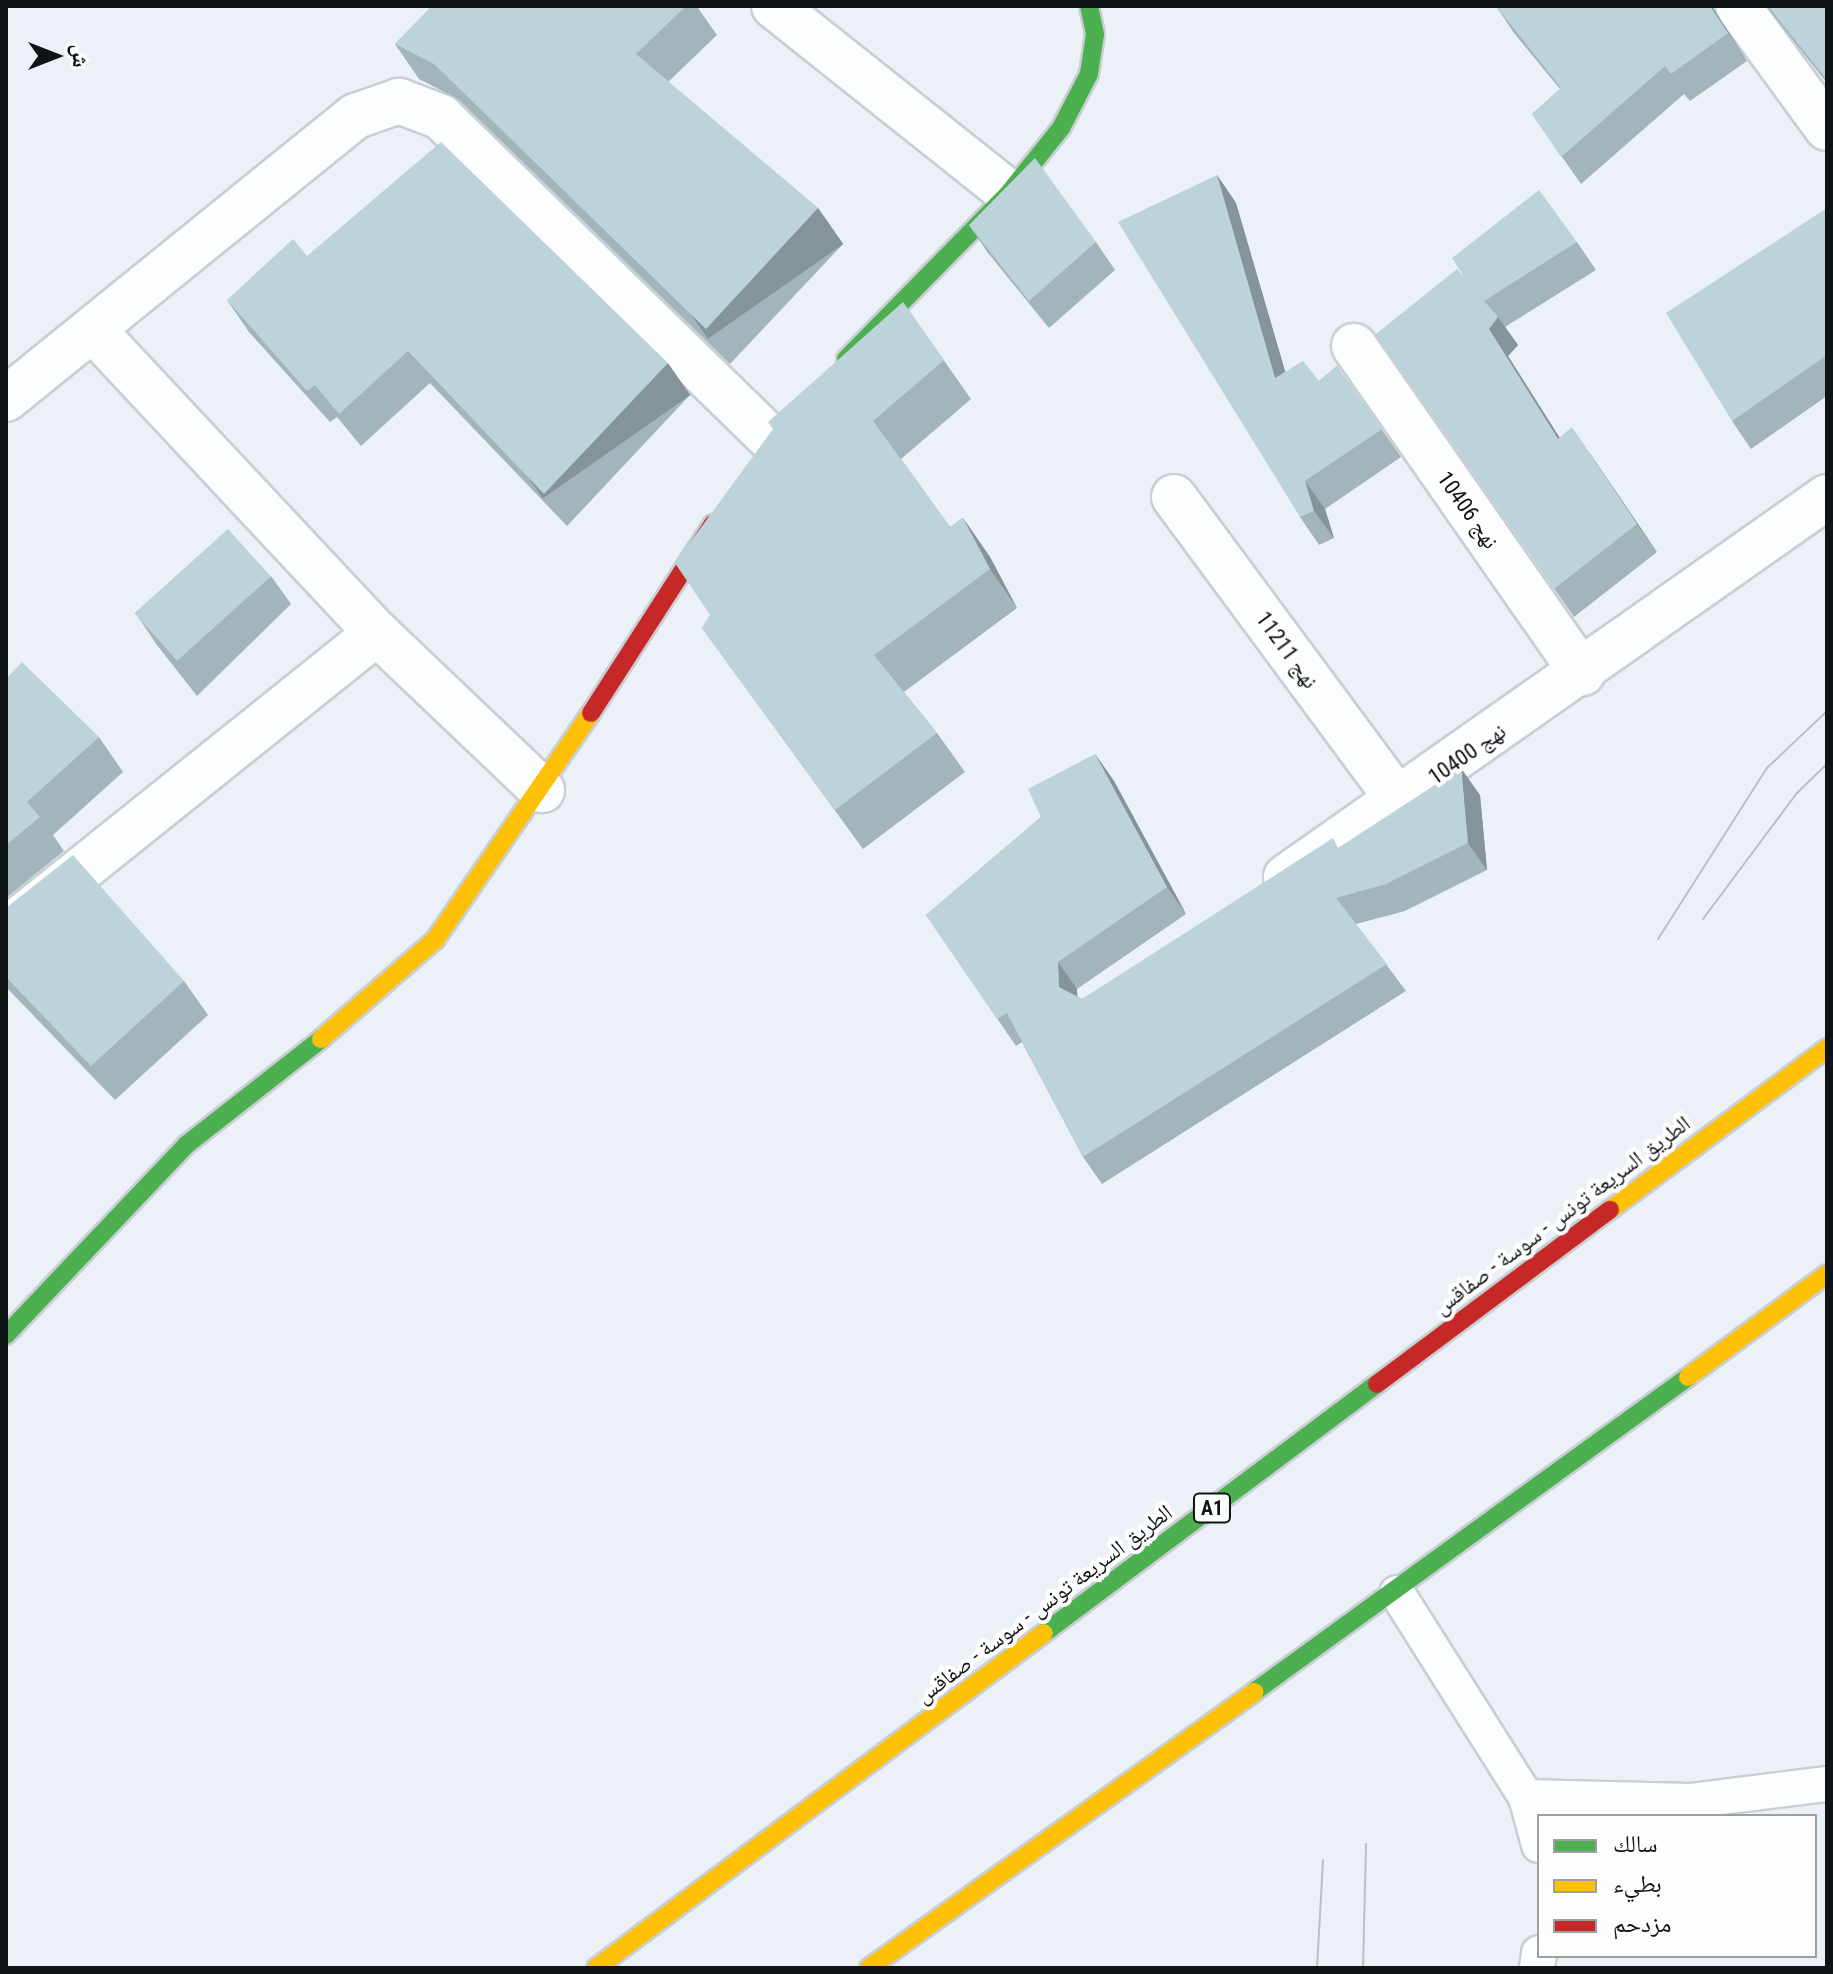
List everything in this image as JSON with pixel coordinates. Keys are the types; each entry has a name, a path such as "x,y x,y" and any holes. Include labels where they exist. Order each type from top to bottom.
{"main road":[{"path":"834,370 1009,193 1077,103 1095,34 1089,6"},
{"path":"6,1335 186,1145 379,994 435,940 542,790 727,502"},
{"name":"الطريق السريعة تونس - سوسة - صفاقس","path":"596,1968 1827,1048"},
{"path":"869,1968 1014,1858 1397,1593 1827,1274"}],"street":[{"path":"774,6 1009,193"},
{"path":"1738,6 1827,128"},
{"path":"6,399 95,332 356,116 399,101 441,117 770,438"},
{"path":"95,332 377,633 542,790"},
{"name":"نهج 10406","path":"1354,346 1582,673"},
{"name":"نهج 11211","path":"1174,497 1400,802"},
{"name":"نهج 10400","path":"1256,897 1400,802 1827,497"},
{"path":"6,930 377,633"}],"lane":[{"path":"1397,1593 1526,1797 1537,1838"},
{"path":"1526,1797 1690,1801 1827,1784"}],"building":[{"path":"432,6 686,6 636,54 818,208 706,329 434,64 395,44"},
{"path":"1496,6 1710,6 1728,33 1671,74 1665,66 1561,157 1532,114 1561,88"},
{"path":"1768,6 1827,6 1827,80"},
{"path":"441,142 668,363 544,494 408,351 339,414 315,385 307,391 227,300 293,239 307,256"},
{"path":"1035,158 1096,242 1029,301 969,225"},
{"path":"1217,175 1275,378 1303,361 1319,381 1337,366 1382,429 1305,481 1314,511 1300,517 1118,222"},
{"path":"1539,190 1577,242 1484,301 1498,317 1489,329 1558,439 1572,427 1637,524 1554,589 1376,334 1457,269 1464,277 1452,258"},
{"path":"1827,208 1827,355 1732,421 1666,313"},
{"path":"903,302 944,360 873,421 950,527 963,518 990,569 874,655 937,733 835,810 702,628 710,615 675,563 773,429 768,422"},
{"path":"228,529 271,577 177,661 134,613"},
{"path":"22,662 99,737 27,802 40,817 6,845 6,679"},
{"path":"1095,754 1167,887 1058,962 1059,987 1082,999 1333,838 1338,848 1461,768 1468,843 1386,884 1336,898 1387,964 1083,1157 1007,1013 997,1019 926,915 1041,817 1028,789"},
{"path":"73,855 184,981 91,1066 6,977 6,908"}],"tram line":[{"path":"1658,939 1767,768 1827,711"},
{"path":"1703,919 1797,793 1827,764"},
{"path":"1363,1968 1366,1844"},
{"path":"1317,1968 1323,1860"}],"traffic: fast":[{"path":"846,359 1009,193 1061,128 1089,74 1095,34 1089,6"},
{"path":"6,1335 186,1145 321,1039"},
{"path":"1254,1692 1688,1377"},
{"path":"1044,1633 1377,1384"}],"traffic: slow":[{"path":"321,1039 435,940 591,713"},
{"path":"1610,1210 1827,1048"},
{"path":"1688,1377 1827,1274"},
{"path":"596,1968 1044,1633"},
{"path":"869,1968 1254,1692"}],"traffic: jam":[{"path":"591,713 713,524"},
{"path":"1377,1384 1610,1210"}]}
